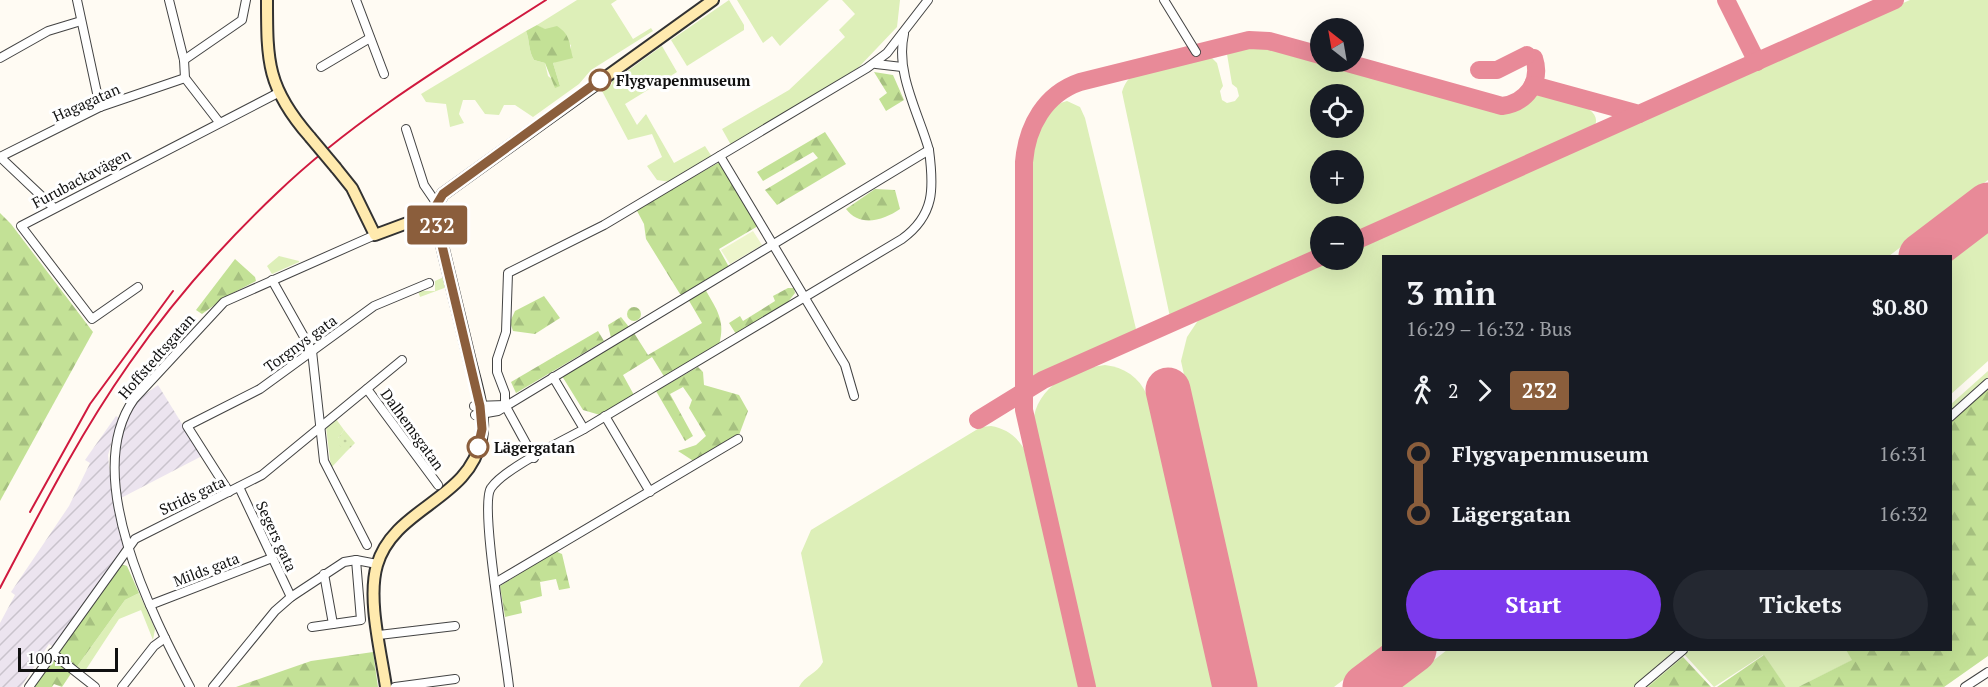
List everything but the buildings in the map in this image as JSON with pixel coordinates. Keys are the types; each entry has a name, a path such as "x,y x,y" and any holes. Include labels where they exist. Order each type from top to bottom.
{"street":[{"path":"77,0 100,108"},
{"path":"170,0 184,60 185,78 219,122"},
{"path":"184,60 242,20 246,0"},
{"path":"267,0 267,49 278,93 351,188 375,235 435,216"},
{"path":"356,0 384,74"},
{"path":"386,687 374,592 377,564 399,528 458,483 474,460 478,410 468,352 435,216 437,204 443,194 713,0"},
{"path":"534,458 504,405 505,393 496,366 506,332 508,273 604,225 874,64 904,33 928,0"},
{"path":"1164,0 1196,52"},
{"path":"0,58 48,32 81,21"},
{"path":"509,687 487,516 488,494 498,480 902,239 919,225 930,198 932,173 930,150 903,67 901,52 904,33"},
{"path":"321,67 370,38"},
{"path":"874,64 885,63 903,67"},
{"name":"Hagagatan","path":"0,157 100,108 185,78"},
{"name":"Furubackavägen","path":"138,286 92,319 21,226 53,207 278,93"},
{"path":"406,129 424,185 437,204"},
{"path":"478,410 498,411 504,405 930,150"},
{"path":"720,156 845,365 854,396"},
{"path":"0,157 53,207"},
{"name":"Hoffstedtsgatan","path":"190,687 150,605 131,555 116,483 114,457 115,444 124,415 134,399 218,307 272,280 375,235"},
{"path":"272,280 312,351 326,467 367,545"},
{"name":"Torgnys gata","path":"229,492 187,426 260,388 374,306 429,283"},
{"name":"Strids gata","path":"29,687 129,545 146,532 239,488 268,470 402,360"},
{"path":"553,377 584,429"},
{"path":"1952,415 1988,383"},
{"name":"Dalhemsgatan","path":"367,389 438,485"},
{"path":"605,416 650,492"},
{"path":"495,583 738,440"},
{"name":"Segers gata","path":"239,488 291,597"},
{"name":"Milds gata","path":"150,605 272,558"},
{"path":"213,687 275,611 291,597 344,562 356,560 377,564"},
{"path":"312,627 361,620 356,560"},
{"path":"324,574 333,624"},
{"path":"379,635 455,626"},
{"path":"122,687 154,646 165,638"},
{"path":"1639,687 1682,651"},
{"path":"52,654 95,687"},
{"path":"1965,687 1988,672"},
{"path":"394,687 455,679"}],"shaded area":[{"path":"158,385 202,456 121,498 118,446 128,412 132,404"},
{"path":"116,416 119,418 108,455 125,546 53,647 49,644 21,687 0,687 0,623 15,595 11,592 69,506 90,463 85,460"}],"green space":[{"path":"577,0 617,0 611,4 633,39 651,28 653,31 591,70 579,84 533,117 515,105 504,105 499,115 485,114 475,100 463,100 459,114 464,123 450,127 446,104 426,102 421,94 526,31 534,60 545,63 548,76 560,86 553,63 571,55 571,45 537,25"},
{"path":"729,0 744,25 744,30 687,66 671,40"},
{"path":"737,0 829,0 780,46 772,36 763,43"},
{"path":"842,0 900,0 897,27 858,68 731,145 722,129 789,90 845,37 839,30 855,14"},
{"path":"1910,0 1988,0 1988,180 1890,255 1382,255 1382,650 1334,687 1253,687 1181,361 1187,337 1199,319 1310,269 1364,270 1364,244"},
{"path":"537,25 545,29 557,26 569,40 573,58 553,63 560,86 555,88 545,63 534,60 531,53 526,31"},
{"path":"662,46 677,72 625,104 637,125 646,114 674,163 705,146 712,157 670,182 657,180 647,166 662,157 652,134 628,140 602,91 612,84 611,79 622,75"},
{"path":"1253,46 1264,47 1310,60 1310,72 1355,72 1493,110 1510,108 1535,95 1548,94 1567,98 1586,107 1596,118 1595,125 1364,229 1364,216 1310,216 1310,254 1170,317 1122,92 1128,80 1138,73 1211,57 1217,63 1223,86 1220,91 1222,100 1227,103 1235,101 1239,96 1237,88 1232,84 1227,54 1229,51"},
{"path":"874,72 893,75 904,100 886,111 879,99 887,93"},
{"path":"1067,101 1080,107 1085,118 1136,329 1133,333 1033,379 1029,372 1030,165 1036,136 1044,118 1050,110"},
{"path":"825,132 846,164 777,205 765,190 818,158 813,152 763,181 757,172"},
{"path":"718,163 722,164 758,226 719,249 729,267 684,294 680,294 646,239 644,224 636,209"},
{"path":"875,189 895,190 900,209 880,219 865,220 858,219 846,209"},
{"path":"0,213 11,224 93,332 0,501"},
{"path":"753,231 762,245 730,264 721,250"},
{"path":"1988,231 1988,361 1952,393 1952,258"},
{"path":"279,256 299,262 272,274 267,266"},
{"path":"235,259 255,277 256,281 227,296 202,314 196,310"},
{"path":"444,277 447,287 420,297 418,291 435,291 435,281"},
{"path":"788,288 794,288 795,293 788,302 736,334 729,323 740,316 743,321 775,301 773,296"},
{"path":"705,289 721,322 719,345 665,378 652,357 623,375 634,395 600,415 583,410 562,376 634,333 648,355 702,323 688,299"},
{"path":"544,296 560,318 535,334 513,331 510,322 515,311"},
{"path":"634,307 639,309 641,314 639,319 634,321 629,319 627,314 629,309"},
{"path":"621,317 629,327 611,338 608,325"},
{"path":"598,331 604,341 516,393 511,382"},
{"path":"1105,365 1130,374 1140,383 1147,395 1214,687 1095,687 1033,423 1036,410 1048,389 1069,375"},
{"path":"698,367 703,372 704,385 739,395 748,411 739,435 695,462 678,451 696,445 706,436 689,408 692,400 683,387 670,394 693,436 685,441 656,391"},
{"path":"1988,371 1988,379 1952,411 1952,403"},
{"path":"1988,388 1988,656 1944,687 1798,687 1852,660 1847,651 1952,651 1952,420"},
{"path":"336,419 344,430 338,438 346,452 331,468 326,427"},
{"path":"991,426 1014,436 1028,457 1081,687 799,687 823,662 801,553 811,530 981,427"},
{"path":"344,430 355,443 346,452 338,444 338,438"},
{"path":"555,551 562,554 570,588 559,590 556,579 540,582 542,596 520,602 522,613 505,617 500,586"},
{"path":"120,564 127,566 139,593 125,600 76,668 57,653"},
{"path":"139,593 155,629 153,640 141,610 119,619 83,674 76,668 125,600"},
{"path":"1446,651 1677,651 1683,657 1648,687 1399,687"},
{"path":"1688,651 1847,651 1853,660 1798,687 1786,687 1763,655 1714,687 1684,654"},
{"path":"373,652 378,687 236,687 311,661"},
{"path":"1764,655 1786,687 1717,687"},
{"path":"1683,657 1711,687 1648,687"},
{"path":"54,658 72,672 62,687 54,684 52,687 34,687"}],"taxiway":[{"path":"1726,0 1757,62"},
{"path":"1533,85 1639,114 1895,0"},
{"path":"1087,687 1024,410 1024,162 1029,136 1040,113 1048,103 1057,94 1080,82 1249,40 1269,41 1310,52"},
{"path":"1479,70 1497,70 1527,55"},
{"path":"1364,68 1502,106 1518,101 1530,90 1536,75 1534,58"},
{"path":"1364,237 1639,114"},
{"path":"978,420 1043,380 1310,261"}],"runway":[{"path":"1922,255 1988,205"},
{"path":"1168,390 1235,687"},
{"path":"1365,687 1413,651"}],"railway":[{"path":"0,588 93,418 145,341 217,254 277,193 339,139 441,67 546,0"},
{"path":"30,512 90,404 173,291"}],"bus line":[{"name":"232","path":"478,447 482,429 477,388 435,216 437,204 443,194 600,80"}],"place":[{"name":"Flygvapenmuseum","path":"600,80"},
{"name":"Lägergatan","path":"478,447"}]}
